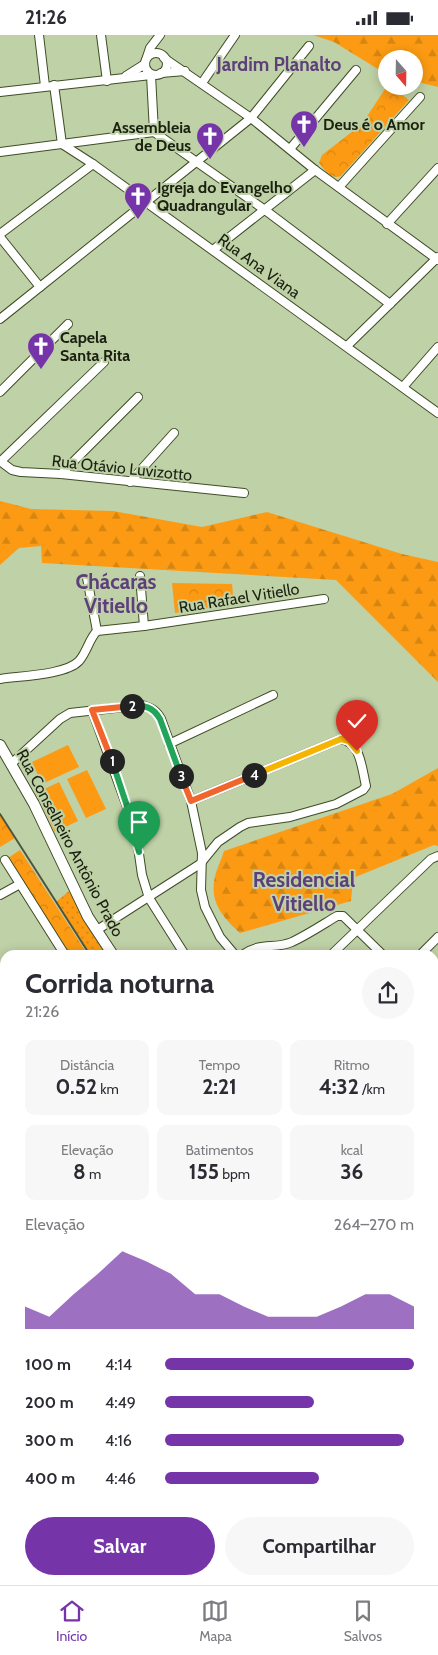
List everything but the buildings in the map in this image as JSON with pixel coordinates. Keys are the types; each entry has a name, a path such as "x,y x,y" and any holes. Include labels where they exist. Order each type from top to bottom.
{"main road":[{"name":"Rua Conselheiro Antônio Prado","path":"0,745 34,804 82,905 110,950"}],"street":[{"path":"39,35 45,86"},
{"path":"101,35 107,81"},
{"path":"202,83 236,35"},
{"path":"154,132 151,75 146,69 150,48 159,36"},
{"path":"0,319 251,118 309,46"},
{"path":"124,77 149,58 164,58 251,118 315,170 387,224 437,258 347,347"},
{"path":"161,73 166,68 164,58"},
{"path":"290,149 356,70"},
{"path":"0,92 185,71"},
{"path":"54,85 62,144"},
{"path":"338,187 420,97"},
{"path":"0,152 154,132 264,210 390,304"},
{"name":"Rua Ana Viana","path":"62,144 145,201 438,413"},
{"path":"40,287 0,235 93,164"},
{"path":"387,224 438,168"},
{"path":"213,250 315,170"},
{"path":"0,392 68,324"},
{"path":"403,387 438,347"},
{"path":"0,461 104,362"},
{"path":"61,474 138,397"},
{"path":"130,482 174,433"},
{"name":"Rua Otávio Luvizotto","path":"0,461 12,470 39,474 61,474 244,493"},
{"path":"140,576 144,626"},
{"path":"0,679 56,671 71,667 80,659 97,631 87,578"},
{"name":"Rua Rafael Vitiello","path":"97,631 144,626 324,599"},
{"path":"169,744 273,695"},
{"path":"12,764 60,719 70,713 142,705 151,708 160,719 191,801 202,853 200,864 201,891 205,907 220,937 231,950"},
{"path":"92,710 130,815 137,840 142,875 150,897 182,950"},
{"path":"97,930 200,864 218,842 240,827 248,823 308,813 336,804 363,790 365,785 358,753 350,743 344,739 339,739 191,801"},
{"path":"336,950 431,859 438,856"},
{"path":"5,860 61,950"},
{"path":"0,895 20,884"},
{"path":"250,950 259,946 291,942 338,916 343,916 378,950"},
{"path":"425,950 438,937"}],"green space":[{"path":"313,35 438,35 438,87 423,83 423,50 378,50 378,69 334,42"},
{"path":"381,95 402,95 409,100 341,176 334,177 319,163 322,155 362,124"},
{"path":"0,501 31,509 113,511 202,527 267,512 402,554 438,562 438,682 336,580 42,563 41,546 19,548 0,565"},
{"path":"172,583 232,584 234,604 175,613"},
{"path":"68,745 79,767 42,784 32,762"},
{"path":"438,768 438,846 434,845 353,878 351,901 240,933 220,911 215,898 214,882 224,851 392,794"},
{"path":"87,770 106,809 86,818 67,779"},
{"path":"59,782 78,821 55,832 36,793"},
{"path":"0,814 15,838 0,847"},
{"path":"20,850 85,950 66,950 8,858"},
{"path":"69,891 107,950 88,950 56,902"}],"railway":[{"path":"0,814 87,950"}],"place":[{"name":"Deus é o Amor","path":"304,148"},
{"name":"Assembleia de Deus","path":"210,160"},
{"name":"Igreja do Evangelho Quadrangular","path":"138,220"},
{"name":"Capela Santa Rita","path":"41,370"}],"district":[{"name":"Jardim Planalto","path":"279,64"},
{"name":"Chácaras Vitiello","path":"116,593"},
{"name":"Residencial Vitiello","path":"304,891"}],"route":[{"path":"139,852 119,780 92,710 142,705 157,712 191,801 339,739 349,741 357,751"}]}
